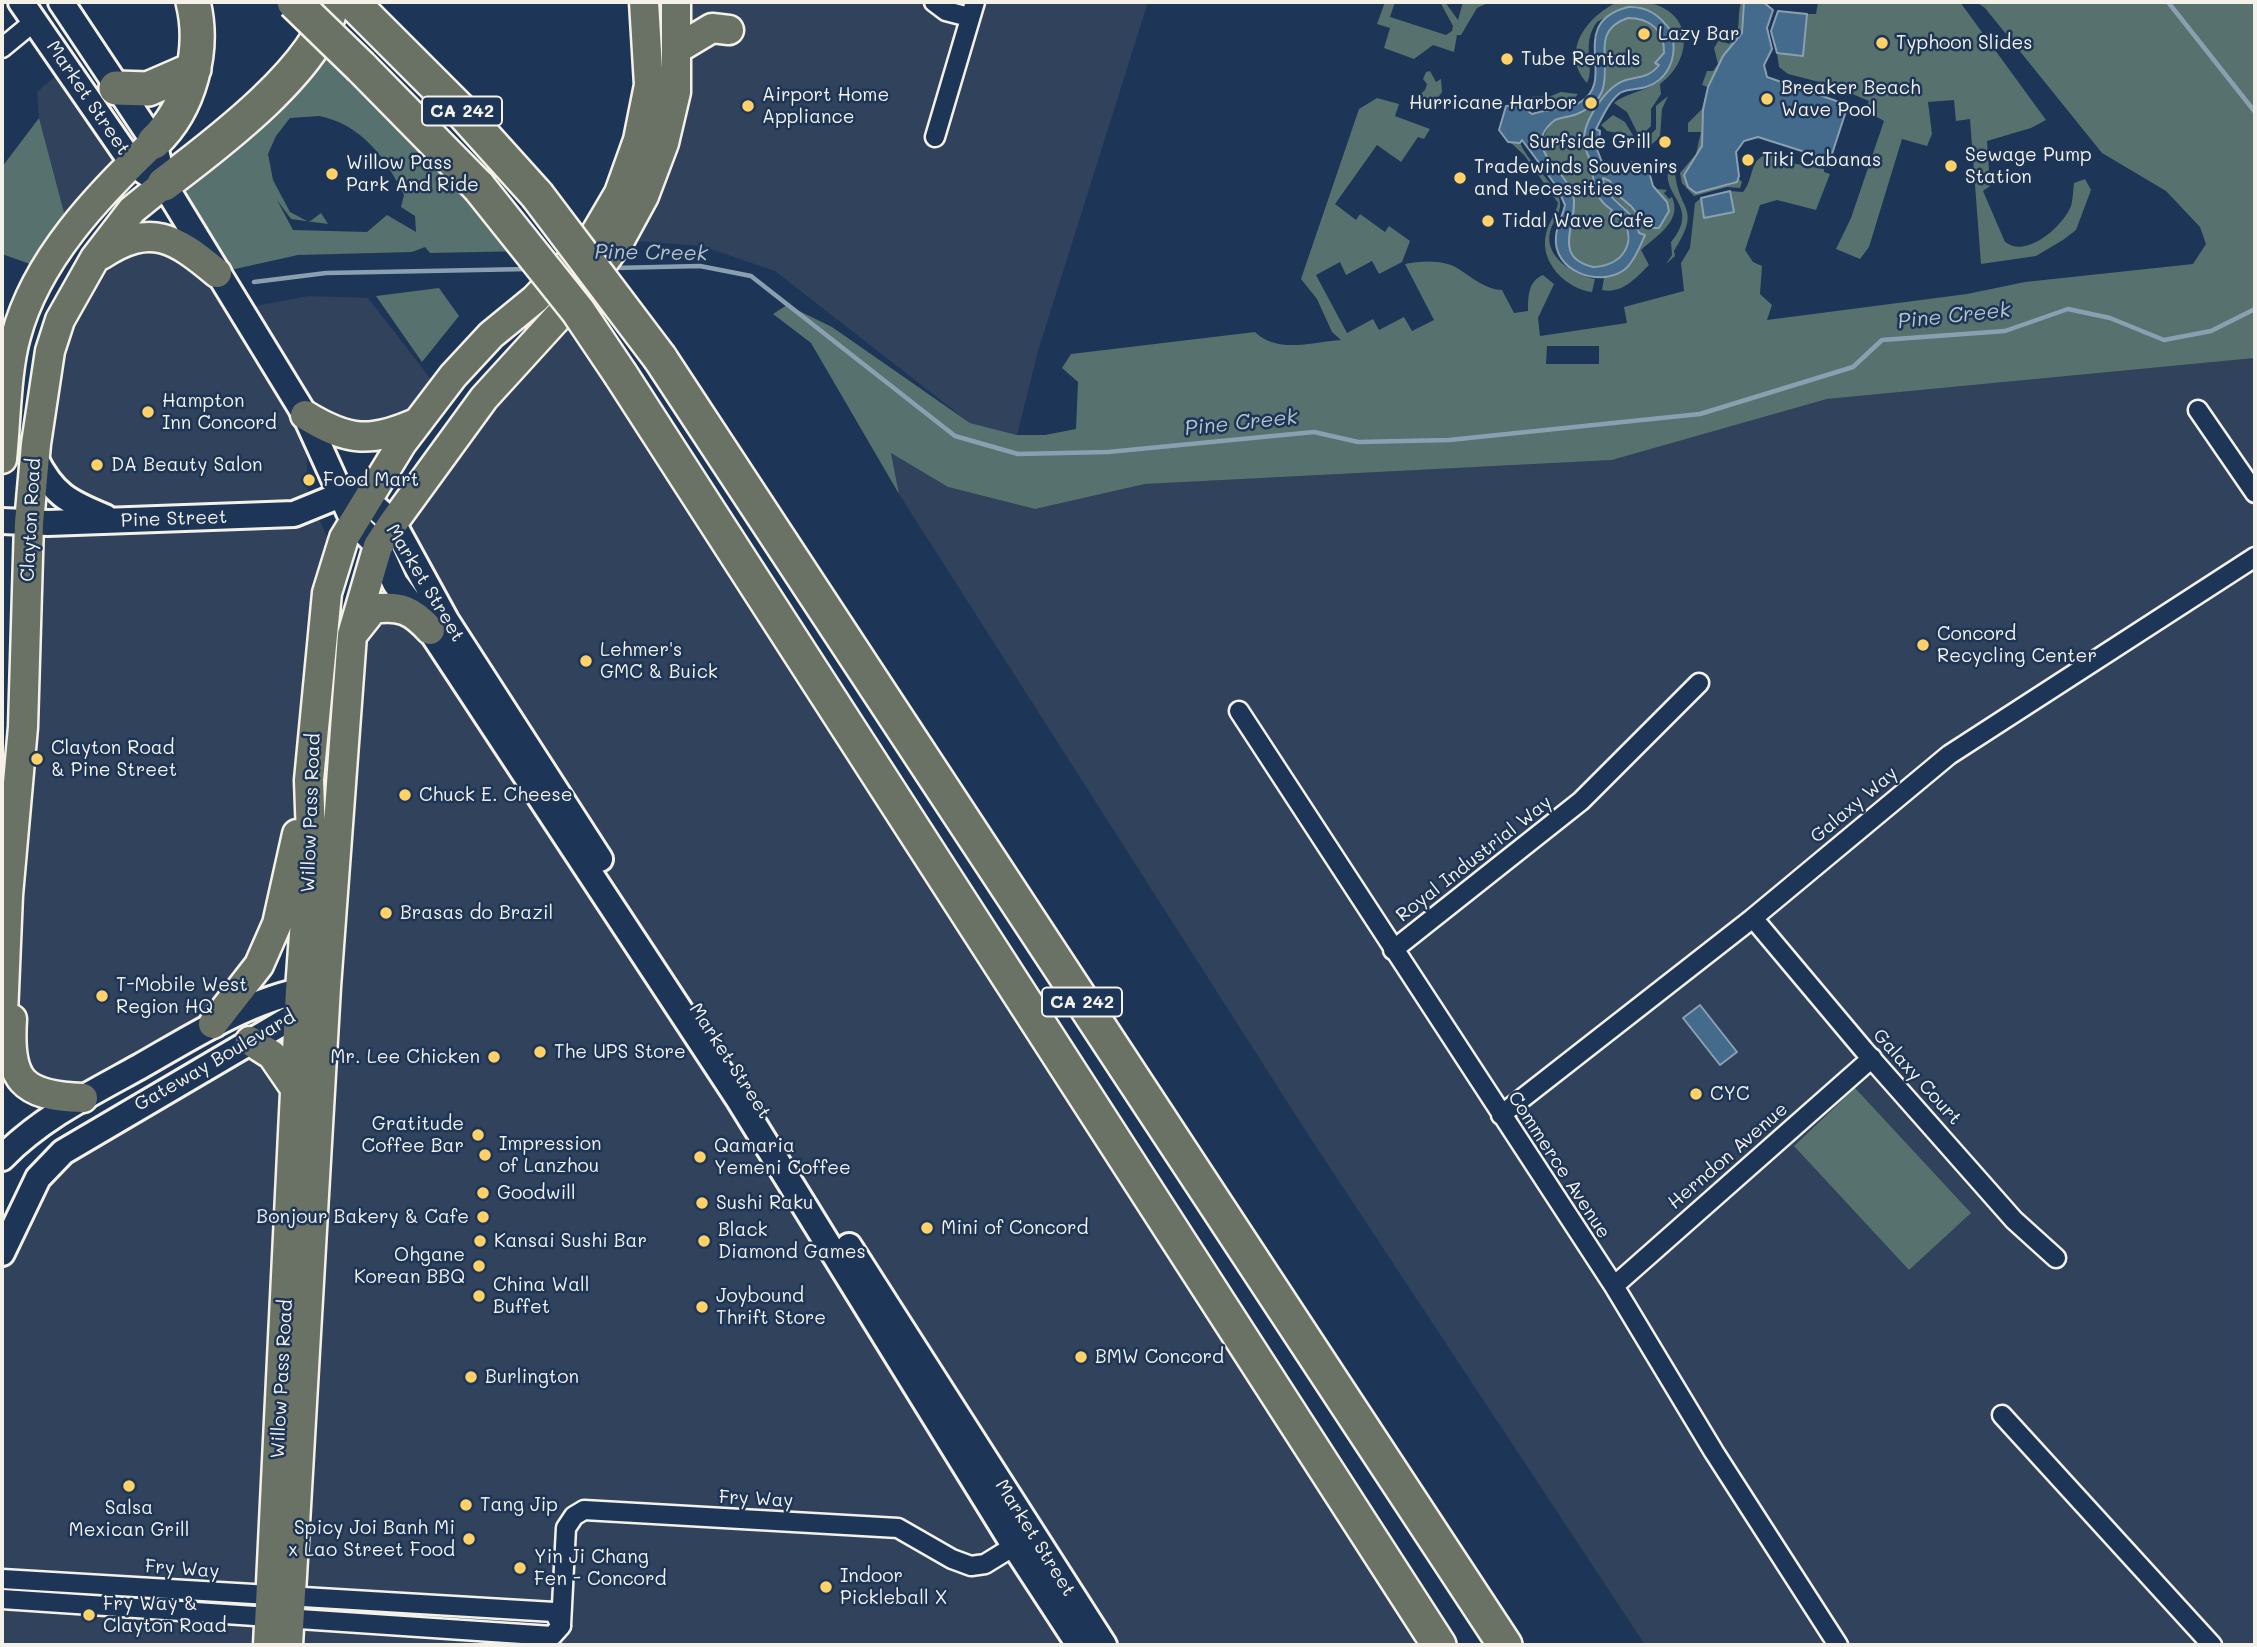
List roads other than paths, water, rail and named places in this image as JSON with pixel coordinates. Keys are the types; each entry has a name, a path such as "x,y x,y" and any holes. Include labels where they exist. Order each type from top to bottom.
{"highway":[{"path":"143,153 181,106 194,69 197,42 193,2"},
{"name":"CA 242","path":"294,2 478,187 578,311 1439,1645"},
{"path":"164,184 250,113 290,75 313,47 332,2"},
{"name":"CA 242","path":"352,2 464,114 537,195 660,358 1505,1645"},
{"path":"116,89 148,89 194,69"}],"main road":[{"name":"Market Street","path":"61,2 116,89 143,153"},
{"name":"Willow Pass Road","path":"268,1645 280,1606 305,1342 311,837 309,780 327,593 354,505 402,443 468,359 582,268 592,239 618,193 638,140 649,85 645,2"},
{"name":"Willow Pass Road","path":"288,1645 280,1606 288,1257 296,1090 352,635 378,547 393,523 582,268 644,196 664,143 676,92 676,2"},
{"name":"Market Street","path":"29,11 143,153 164,184 305,415 395,583 430,630 739,1100 1024,1540 1104,1645"},
{"path":"677,49 712,28 729,30"},
{"name":"Clayton Road","path":"2,458 15,337 44,269 80,221 143,153"},
{"name":"Clayton Road","path":"2,1039 5,891 23,727 15,522 35,458 50,352 60,320 95,258 132,210 164,184"},
{"path":"95,258 117,244 156,235 190,250 217,272"},
{"path":"305,415 329,430 356,439 394,433 420,421"},
{"path":"35,458 46,480 64,499 116,521"},
{"name":"Market Street","path":"354,505 393,523 446,620 540,765 1024,1540 1079,1645"},
{"name":"Pine Street","path":"15,522 294,514 354,505"},
{"path":"352,635 373,609 392,606 412,611 430,630"},
{"path":"487,717 507,732 528,762 540,765 539,783 564,823 568,841"},
{"path":"214,1024 259,965 277,925 309,780"},
{"path":"5,970 13,1000 10,1049 17,1074 32,1088 50,1097 83,1098"},
{"name":"Gateway Boulevard","path":"2,1158 49,1117 214,1024 309,996"},
{"name":"Gateway Boulevard","path":"2,1253 38,1178 63,1152 250,1041 309,996"},
{"path":"250,1041 272,1055 296,1090"},
{"path":"288,1257 301,1262 305,1342"}],"street":[{"path":"934,2 946,11 972,10 934,137"},
{"path":"2,48 29,11"},
{"path":"2198,410 2255,493"},
{"name":"Galaxy Way","path":"1501,1115 1753,918 1949,755 2001,724 2255,556"},
{"name":"Royal Industrial Way","path":"1393,950 1581,801 1699,683"},
{"name":"Commerce Avenue","path":"1239,711 1614,1286 1714,1452 1838,1645"},
{"name":"Galaxy Court","path":"1753,918 2014,1220 2056,1258"},
{"name":"Herndon Avenue","path":"1614,1286 1872,1058"},
{"path":"2002,1415 2212,1645"},
{"name":"Fry Way","path":"2,1579 552,1636 561,1626 566,1528 574,1516 584,1510 898,1528 952,1559 971,1566 985,1564 1024,1540"},
{"name":"Fry Way","path":"2,1599 554,1612 561,1626"}],"waterway":[{"path":"2168,2 2255,112"},
{"name":"Pine Creek","path":"614,268 700,266 751,276 955,436 1018,454 1108,452 1314,432 1358,442 1449,440 1700,414 1853,367 1882,340 2005,331 2068,309 2110,318 2164,340 2211,331 2255,309"},
{"name":"Pine Creek","path":"254,282 326,273 528,269"}],"place":[{"name":"Lazy Bar","path":"1644,34"},
{"name":"Typhoon Slides","path":"1882,43"},
{"name":"Tube Rentals","path":"1507,59"},
{"name":"Breaker Beach Wave Pool","path":"1767,99"},
{"name":"Hurricane Harbor","path":"1591,103"},
{"name":"Airport Home Appliance","path":"748,106"},
{"name":"Surfside Grill","path":"1665,142"},
{"name":"Tiki Cabanas","path":"1748,160"},
{"name":"Sewage Pump Station","path":"1951,166"},
{"name":"Willow Pass Park And Ride","path":"332,174"},
{"name":"Tradewinds Souvenirs and Necessities","path":"1460,178"},
{"name":"Tidal Wave Cafe","path":"1488,221"},
{"name":"Hampton Inn Concord","path":"148,412"},
{"name":"DA Beauty Salon","path":"97,465"},
{"name":"Food Mart","path":"309,480"},
{"name":"Concord Recycling Center","path":"1923,645"},
{"name":"Lehmer's GMC & Buick","path":"586,661"},
{"name":"Clayton Road & Pine Street","path":"37,759"},
{"name":"Chuck E. Cheese","path":"405,795"},
{"name":"Brasas do Brazil","path":"386,913"},
{"name":"T-Mobile West Region HQ","path":"102,996"},
{"name":"The UPS Store","path":"540,1052"},
{"name":"Mr. Lee Chicken","path":"494,1057"},
{"name":"CYC","path":"1696,1094"},
{"name":"Gratitude Coffee Bar","path":"478,1135"},
{"name":"Impression of Lanzhou","path":"485,1155"},
{"name":"Qamaria Yemeni Coffee","path":"700,1157"},
{"name":"Goodwill","path":"483,1193"},
{"name":"Sushi Raku","path":"702,1203"},
{"name":"Bonjour Bakery & Cafe","path":"483,1217"},
{"name":"Mini of Concord","path":"927,1228"},
{"name":"Kansai Sushi Bar","path":"480,1241"},
{"name":"Black Diamond Games","path":"704,1241"},
{"name":"Ohgane Korean BBQ","path":"479,1266"},
{"name":"China Wall Buffet","path":"479,1296"},
{"name":"Joybound Thrift Store","path":"702,1307"},
{"name":"BMW Concord","path":"1081,1357"},
{"name":"Burlington","path":"471,1377"},
{"name":"Salsa Mexican Grill","path":"129,1486"},
{"name":"Tang Jip","path":"466,1505"},
{"name":"Spicy Joi Banh Mi x Lao Street Food","path":"469,1539"},
{"name":"Yin Ji Chang Fen - Concord","path":"520,1568"},
{"name":"Indoor Pickleball X","path":"826,1587"},
{"name":"Fry Way & Clayton Road","path":"89,1615"}]}
